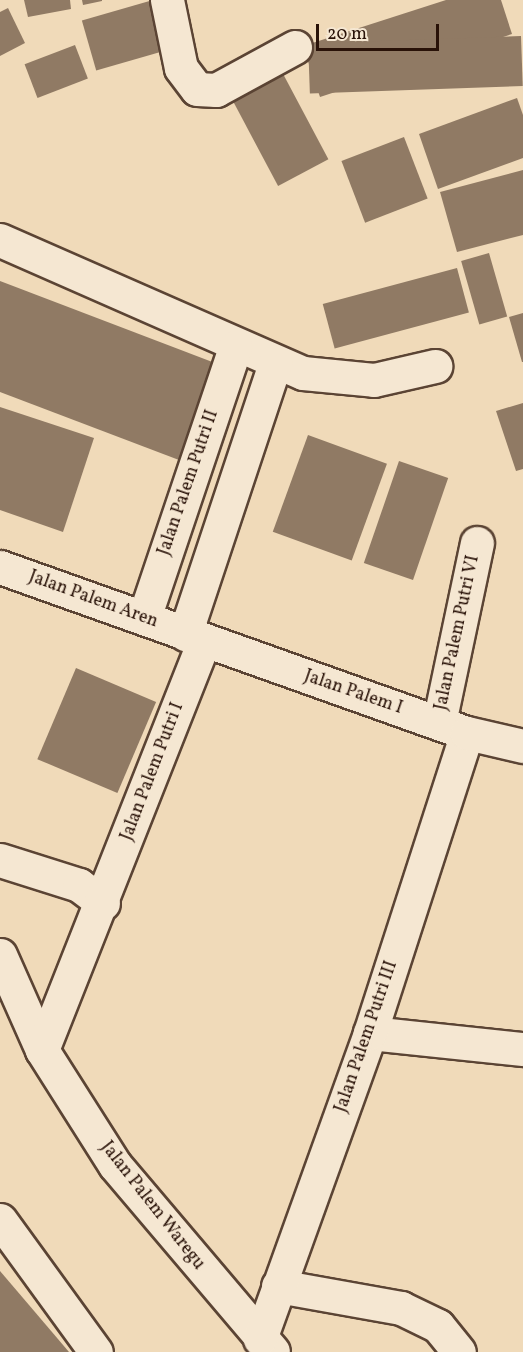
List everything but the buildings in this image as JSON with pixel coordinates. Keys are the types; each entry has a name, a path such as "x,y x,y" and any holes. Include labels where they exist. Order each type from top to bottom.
{"street":[{"path":"167,0 181,68 197,89 216,90 296,47"},
{"path":"0,240 235,347 303,373 354,379 435,366"},
{"name":"Jalan Palem Putri II","path":"144,618 235,347"},
{"path":"195,637 275,363"},
{"name":"Jalan Palem Putri VI","path":"454,728 477,543"},
{"name":"Jalan Palem Aren","path":"0,567 195,637"},
{"name":"Jalan Palem I","path":"195,637 454,728 523,746"},
{"name":"Jalan Palem Putri I","path":"42,1050 103,903 195,637"},
{"name":"Jalan Palem Putri III","path":"267,1346 278,1286 370,1033 454,728"},
{"path":"0,860 79,885 103,903"},
{"path":"0,955 42,1050"},
{"path":"370,1033 523,1049"},
{"name":"Jalan Palem Waregu","path":"42,1050 115,1165 267,1346"},
{"path":"0,1220 96,1352"},
{"path":"278,1286 401,1308 438,1326 459,1352"}]}
